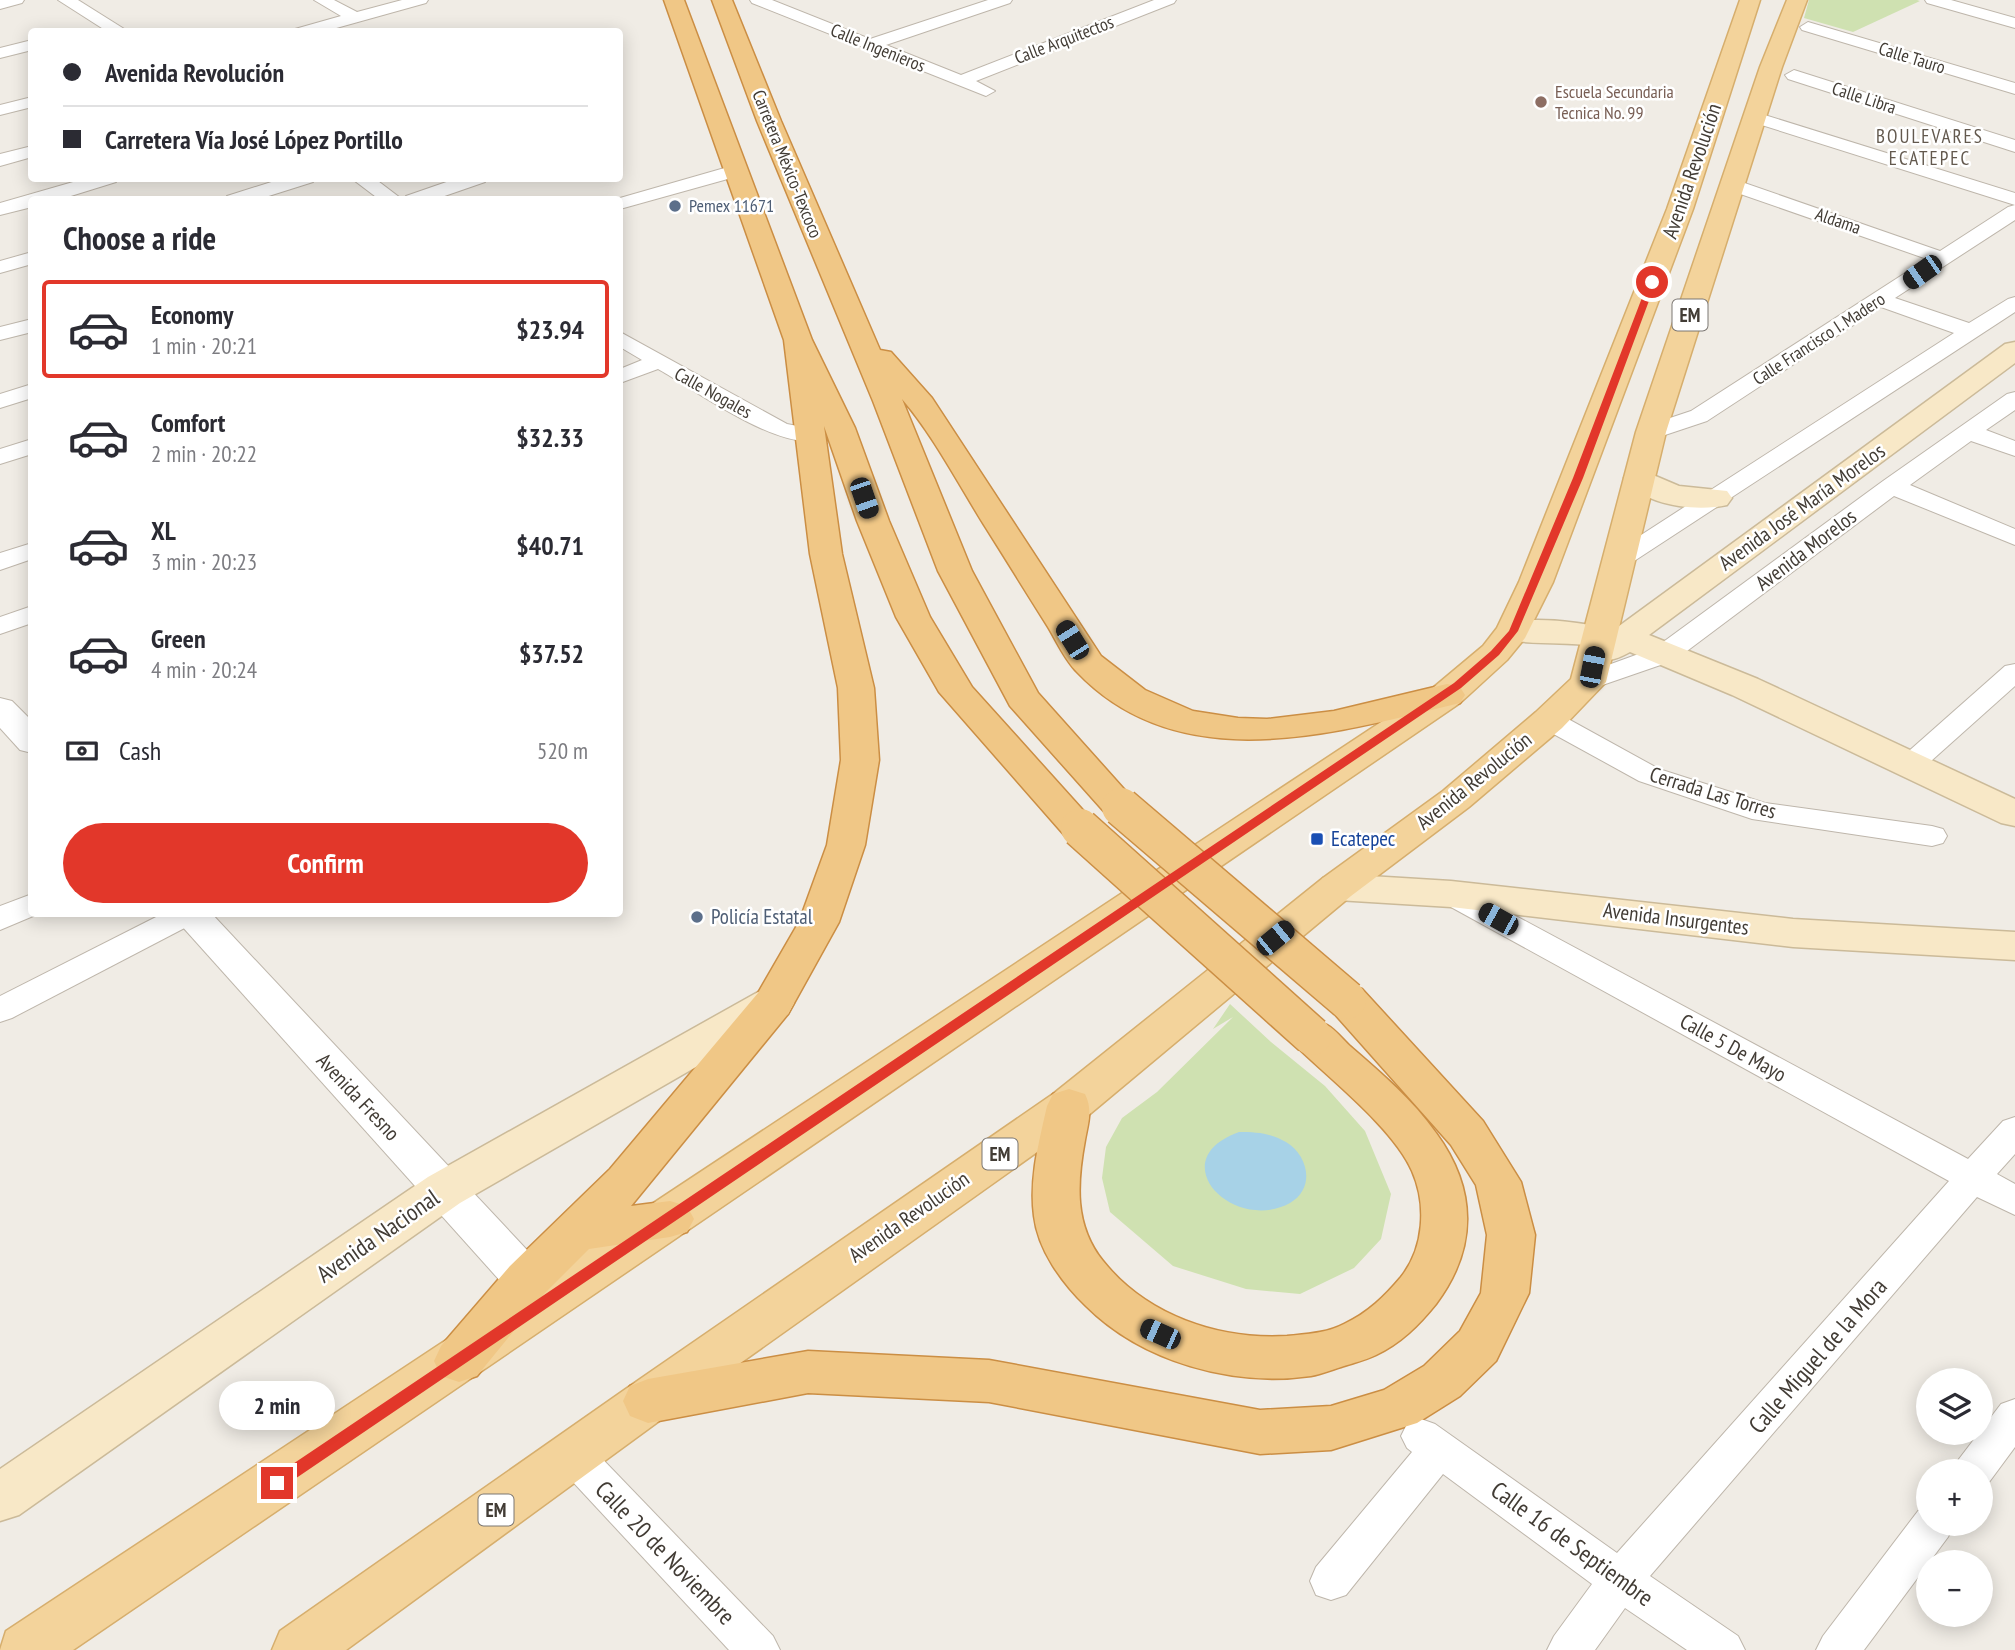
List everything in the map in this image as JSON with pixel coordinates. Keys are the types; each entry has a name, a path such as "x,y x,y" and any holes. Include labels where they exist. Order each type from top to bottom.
{"highway":[{"path":"674,0 798,340 840,428 873,521 913,617 957,692 1080,828 1312,1036 1406,1127 1436,1172 1446,1222 1439,1259 1420,1293 1388,1325 1344,1347 1302,1357 1257,1359 1197,1349 1142,1326 1101,1295 1072,1258 1057,1218 1055,1178 1069,1106"},
{"name":"Carretera México-Texcoco","path":"648,1401 808,1372 989,1381 1260,1432 1331,1428 1399,1408 1442,1381 1478,1346 1505,1293 1511,1235 1497,1182 1467,1133 1347,1000 1121,807 1023,698 955,571 888,401 769,121 722,0"},
{"path":"855,327 922,404 1087,663 1125,696 1172,717 1201,724 1250,730 1296,728 1447,695"},
{"path":"459,1361 527,1280 626,1182 773,1003 819,922 846,845 860,760 856,688 826,554 798,340"},
{"path":"575,1232 670,1219"}],"main road":[{"name":"Avenida Revolución","path":"459,1361 1447,695 1495,653 1513,631 1578,478 1675,222 1750,0"},
{"name":"Avenida Revolución","path":"648,1401 1069,1106 1337,887 1456,799 1549,720 1600,656 1616,562 1651,432 1755,117 1797,0"},
{"name":"Avenida José María Morelos","path":"1600,656 2015,350"},
{"path":"1639,478 1658,491 1685,498 1716,498"},
{"path":"1513,631 1545,630 1600,656 1665,654 1745,687 2015,814"},
{"name":"Avenida Insurgentes","path":"1337,887 1451,894 1793,933 2015,946"},
{"name":"Avenida Nacional","path":"0,1498 444,1190 773,1003"},
{"name":"EM","path":"26,1650 459,1361"},
{"name":"EM","path":"300,1650 648,1401"}],"street":[{"path":"0,4 16,0"},
{"path":"66,0 113,28"},
{"path":"322,0 354,17"},
{"path":"315,28 420,0"},
{"path":"869,45 1004,0"},
{"name":"Calle Arquitectos","path":"960,81 1168,0"},
{"path":"1933,0 2015,23"},
{"path":"1975,12 2000,0"},
{"name":"Calle Ingenieros","path":"772,2 869,45 986,91"},
{"name":"Calle Tauro","path":"1808,27 2015,89"},
{"path":"0,53 28,46"},
{"name":"Calle Libra","path":"1794,75 2015,146"},
{"path":"0,110 28,103"},
{"path":"1755,117 2015,199"},
{"path":"0,160 28,152"},
{"path":"623,202 735,171"},
{"path":"48,196 96,182"},
{"path":"247,196 293,182"},
{"path":"366,182 388,196"},
{"path":"426,196 466,182"},
{"name":"Aldama","path":"1733,185 1942,258"},
{"path":"0,209 28,202"},
{"name":"Calle Francisco I. Madero","path":"1651,432 1699,416 2015,211"},
{"path":"0,267 28,259"},
{"path":"1881,300 1973,332"},
{"path":"1616,562 2015,303"},
{"path":"0,334 28,326"},
{"name":"Calle Nogales","path":"623,340 657,362 780,430 810,435"},
{"path":"623,375 657,362"},
{"path":"0,401 28,392"},
{"name":"Avenida Morelos","path":"1600,656 1665,654 1892,486 2015,399"},
{"path":"1970,432 2015,449"},
{"path":"0,457 28,447"},
{"path":"1892,486 2015,538"},
{"path":"0,562 28,552"},
{"path":"0,626 28,616"},
{"path":"1911,764 2015,671"},
{"path":"0,708 28,739"},
{"name":"Cerrada Las Torres","path":"1549,720 1649,775 1762,813 1932,836"},
{"name":"Calle 5 De Mayo","path":"1451,894 2015,1201"},
{"path":"0,919 28,906"},
{"path":"0,1010 182,917"},
{"name":"Avenida Fresno","path":"191,917 527,1280"},
{"name":"Calle Miguel de la Mora","path":"1569,1650 1620,1580 1975,1179 2015,1130"},
{"path":"1983,1459 2015,1416"},
{"name":"Calle 16 de Septiembre","path":"1331,1580 1430,1443 1620,1580 1723,1650"},
{"name":"Calle 20 de Noviembre","path":"573,1455 758,1650"},
{"path":"1838,1650 1924,1536"}],"green space":[{"path":"1809,0 1920,1 1853,32 1804,18"},
{"path":"1230,1004 1325,1086 1365,1131 1391,1194 1381,1239 1354,1268 1300,1294 1246,1289 1173,1266 1110,1212 1102,1178 1106,1147 1122,1118 1157,1092 1233,1017 1213,1029"}],"water":[{"path":"1239,1132 1269,1135 1294,1148 1304,1163 1306,1172 1306,1181 1298,1197 1290,1203 1268,1210 1247,1209 1228,1202 1214,1190 1206,1175 1206,1159 1216,1144"}],"place":[{"name":"Escuela Secundaria Tecnica No. 99","path":"1541,102"},
{"name":"Pemex 11671","path":"675,206"},
{"name":"Ecatepec","path":"1317,839"},
{"name":"Policía Estatal","path":"697,917"}],"district":[{"name":"BOULEVARES ECATEPEC","path":"1930,147"}],"route":[{"path":"277,1483 1447,695 1495,653 1513,631 1578,478 1652,282"}]}
